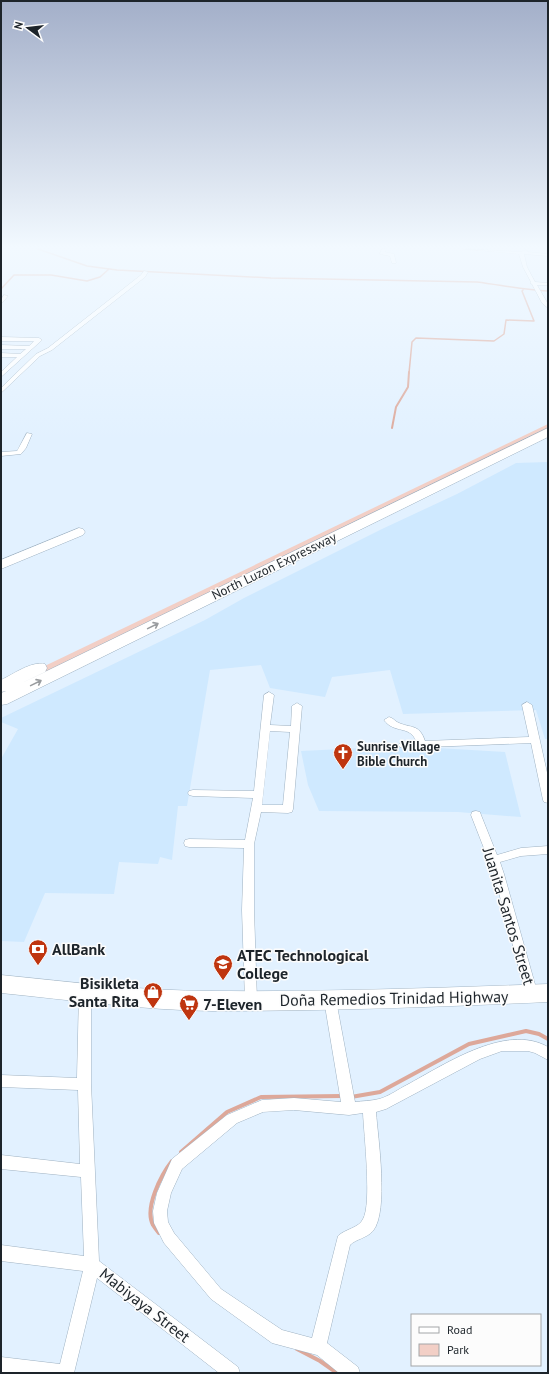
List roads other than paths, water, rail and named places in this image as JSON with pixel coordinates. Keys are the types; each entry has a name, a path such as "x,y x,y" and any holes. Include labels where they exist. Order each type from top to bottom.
{"highway":[{"name":"North Luzon Expressway","path":"1,687 548,422"},
{"name":"North Luzon Expressway","path":"1,700 548,432"},
{"name":"Doña Remedios Trinidad Highway","path":"1,984 85,993 211,1001 330,1000 540,994"}],"main road":[{"path":"1,565 79,532"}],"street":[{"path":"1,391 38,355 50,349 96,313"},
{"path":"1,339 39,340 1,374"},
{"path":"1,347 30,348"},
{"path":"1,355 22,356"},
{"path":"1,363 13,364"},
{"path":"1,454 19,453 23,448 29,434"},
{"path":"251,1001 248,910 249,844 257,808 269,695"},
{"path":"526,705 548,800"},
{"path":"257,808 288,809 297,706"},
{"path":"389,720 395,725 415,731 418,734 422,745"},
{"path":"265,728 295,729"},
{"path":"403,745 534,740"},
{"path":"193,793 258,795"},
{"name":"Juanita Santos Street","path":"476,814 499,874 524,969 540,994"},
{"path":"189,843 249,844"},
{"path":"494,860 520,852 548,850"},
{"path":"1,1365 66,1373 92,1265 84,1084 85,993"},
{"path":"330,1000 348,1106"},
{"path":"352,1373 318,1347 278,1337 216,1294 169,1238 160,1223 160,1211 164,1193 177,1164 232,1119 262,1106 294,1104 369,1108 381,1105 476,1055 502,1046 528,1046 538,1048 548,1054"},
{"path":"1,1081 84,1084"},
{"path":"318,1347 343,1241 347,1236 366,1228 371,1221 374,1193 369,1108"},
{"path":"1,1162 88,1171"},
{"name":"Mabiyaya Street","path":"1,1253 92,1265 232,1373"}],"waterway":[{"path":"409,373 412,342 416,338 494,341 504,334 506,320 534,321 531,313"},
{"path":"392,428 396,407 408,387 409,372"},
{"path":"351,1097 380,1092 469,1044 526,1031 539,1034 548,1039"},
{"path":"181,1152 227,1112 261,1097 342,1096"},
{"path":"159,1233 153,1225 151,1218 152,1201 159,1183 172,1161"},
{"path":"297,1349 320,1361 337,1373"}],"place":[{"name":"Sunrise Village Bible Church","path":"343,770"},
{"name":"AllBank","path":"38,966"},
{"name":"ATEC Technological College","path":"223,981"},
{"name":"Bisikleta Santa Rita","path":"153,1009"},
{"name":"7-Eleven","path":"189,1021"}]}
